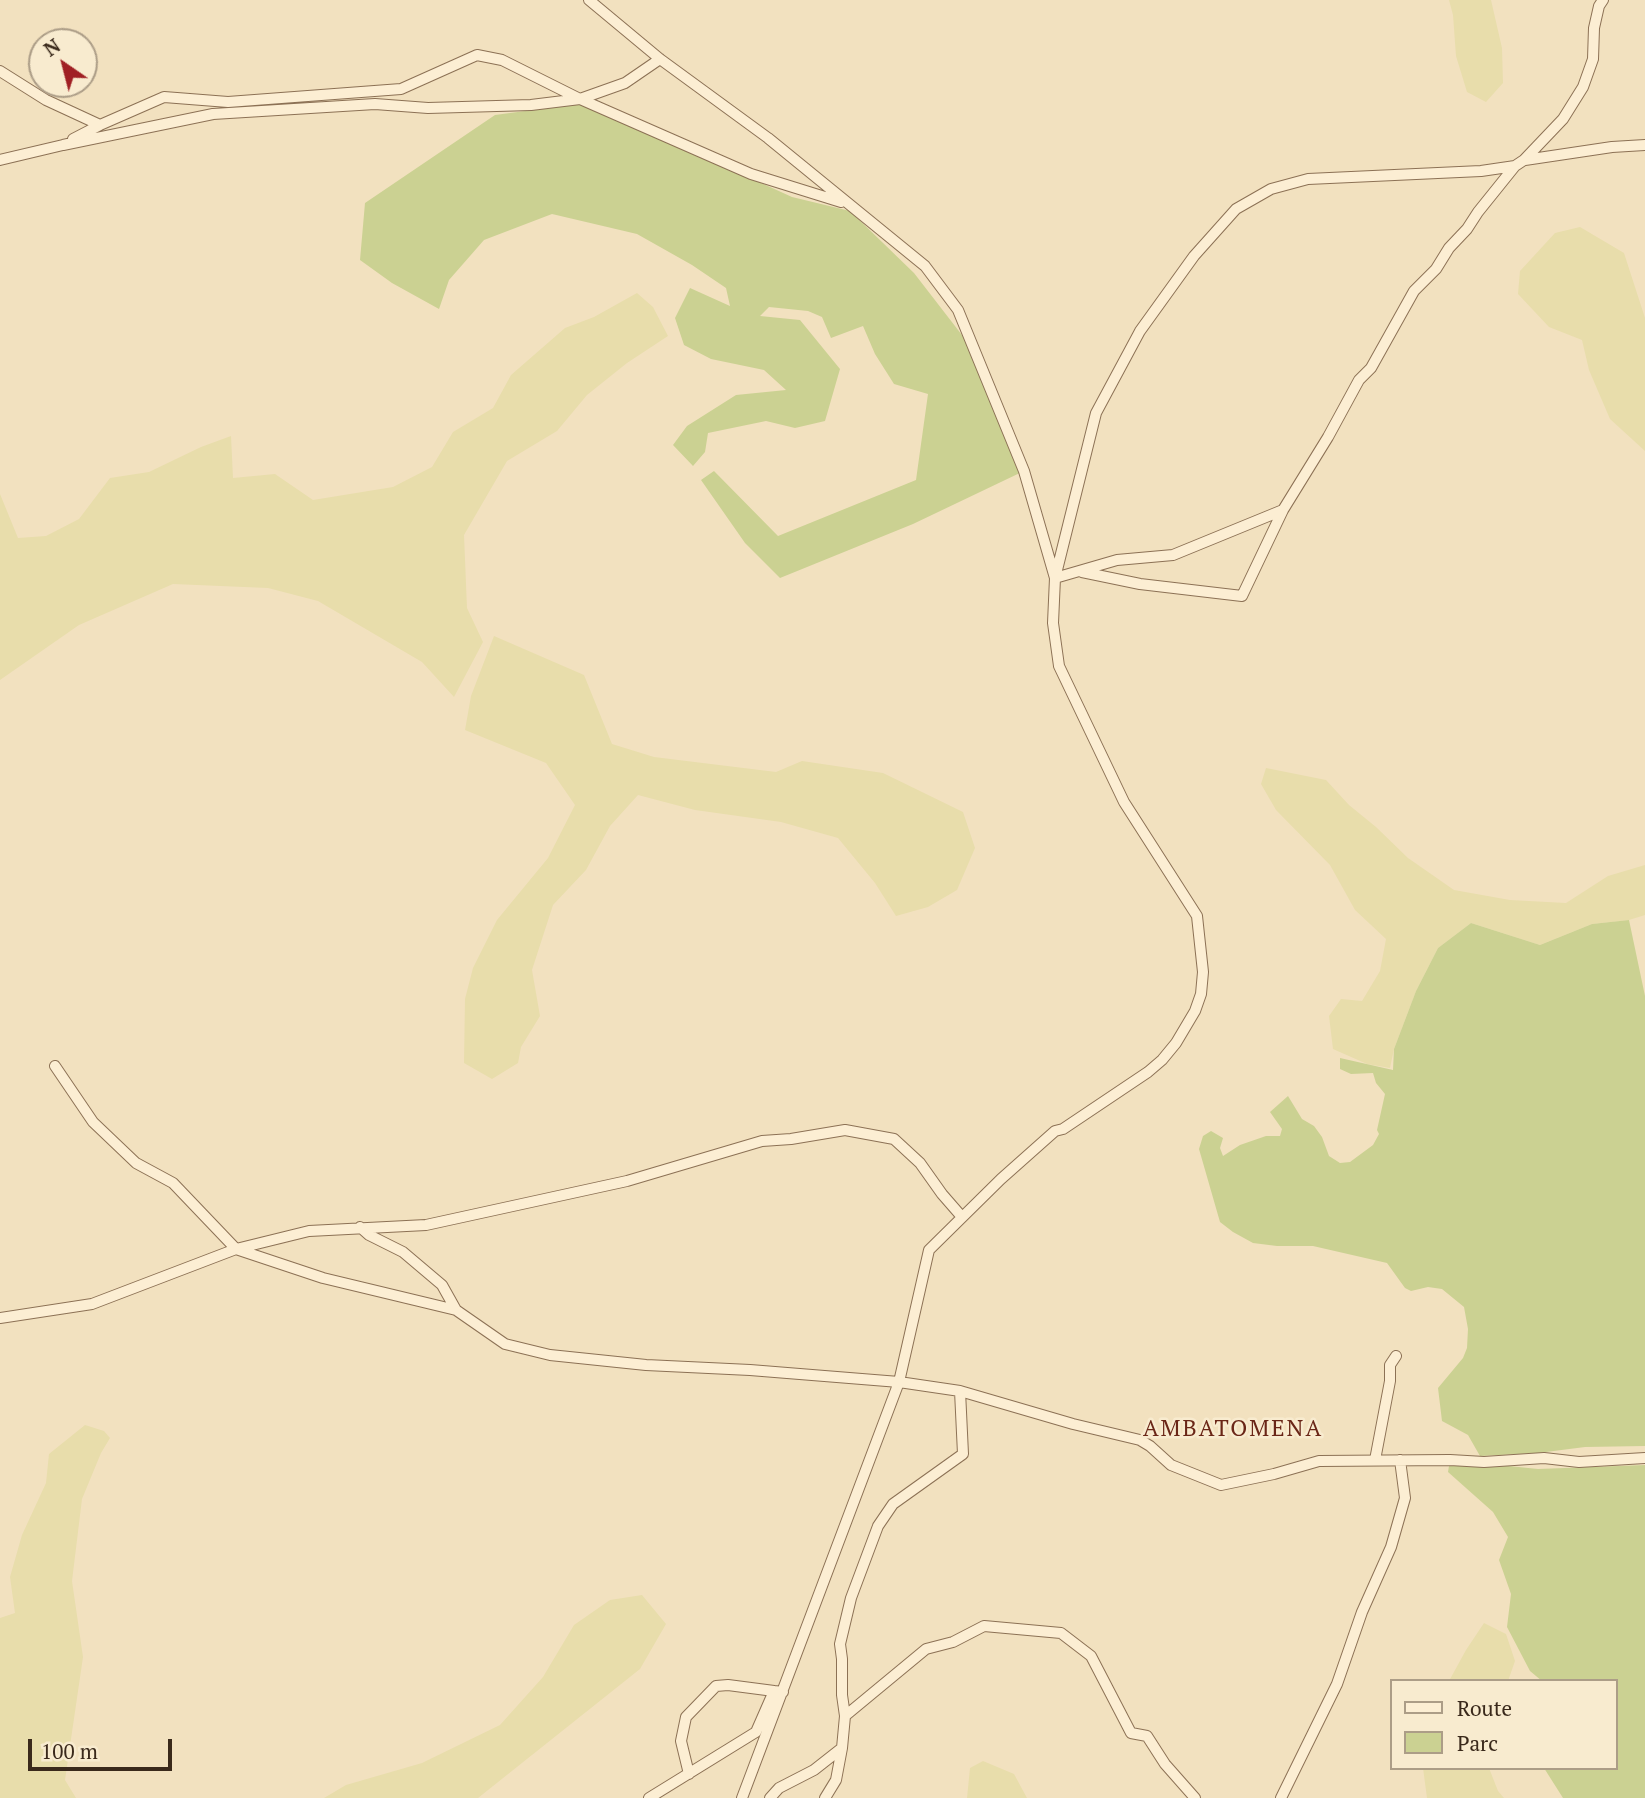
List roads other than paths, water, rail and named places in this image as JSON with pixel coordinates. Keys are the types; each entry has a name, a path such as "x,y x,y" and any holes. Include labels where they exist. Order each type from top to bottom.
{"street":[{"path":"589,0 660,59 768,138 925,266 958,310 1024,471 1055,578"},
{"path":"1078,571 1140,584 1242,596 1283,510 1359,380 1371,368 1414,291 1436,269 1449,248 1520,163 1563,119 1583,88 1593,59 1594,28 1603,0"},
{"path":"63,145 100,125 164,97 228,102 401,89 477,55 502,60 580,99 751,174 848,205"},
{"path":"0,160 213,114 375,104 428,108 531,105 580,99 625,83 660,59"},
{"path":"0,71 46,100 100,125"},
{"path":"742,1798 778,1692 899,1382 929,1250 1001,1179 1055,1131 1063,1129 1162,1060 1176,1044 1195,1012 1201,994 1203,972 1197,916 1124,802 1059,666 1053,624 1055,578 1096,413 1140,331 1194,256 1236,209 1271,190 1308,179 1481,171 1612,147 1645,145"},
{"path":"1055,578 1117,560 1173,555 1283,510"},
{"path":"55,1066 93,1122 136,1163 173,1183 236,1249 323,1278 456,1310 505,1344 550,1355 646,1365 899,1382 960,1391 1140,1440 1171,1465 1221,1485 1320,1461 1484,1462 1544,1458 1579,1462 1645,1458"},
{"path":"0,1318 92,1304 236,1249 309,1231 426,1224 626,1181 762,1141 845,1130 894,1139 920,1163 962,1217"},
{"path":"360,1227 369,1235 403,1252 442,1284 456,1310"},
{"path":"1375,1460 1390,1381 1390,1365 1396,1356"},
{"path":"825,1798 836,1780 842,1748 845,1716 840,1644 851,1598 877,1526 892,1504 963,1454 960,1391"},
{"path":"1281,1798 1337,1684 1362,1612 1391,1547 1405,1498 1400,1460"},
{"path":"845,1716 926,1649 953,1642 984,1626 1061,1633 1091,1656 1131,1733 1147,1736 1165,1765 1195,1798"},
{"path":"689,1774 681,1741 686,1717 716,1686 728,1685 778,1692"},
{"path":"649,1798 756,1732 778,1692"},
{"path":"770,1798 779,1788 814,1770 842,1748"}],"district":[{"name":"AMBATOMENA","path":"1233,1429"}]}
